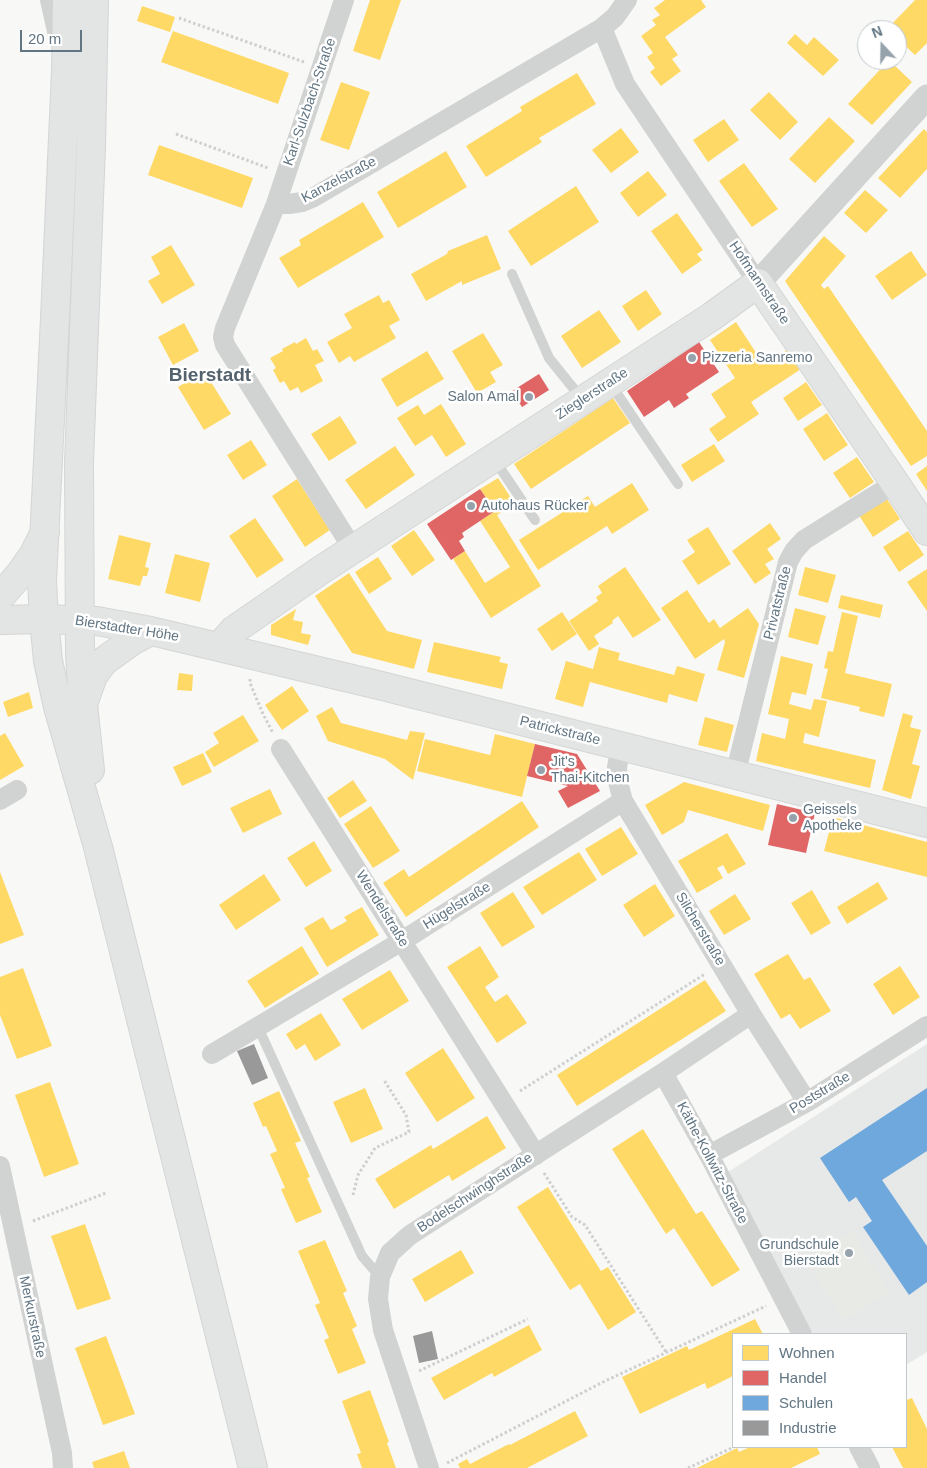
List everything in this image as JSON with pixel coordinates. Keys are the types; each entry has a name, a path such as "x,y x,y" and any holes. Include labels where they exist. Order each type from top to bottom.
{"main road":[{"path":"67,0 66,70 42,581 48,661 58,707 98,847 253,1468"},
{"path":"94,0 91,146 79,463 80,654 83,704 98,847"},
{"name":"Zieglerstraße","path":"222,647 234,630 353,549 711,317 758,282"},
{"name":"Hofmannstraße","path":"758,282 927,532"},
{"path":"0,597 24,568 45,532"},
{"name":"Bierstadter Höhe","path":"0,620 97,621 222,647"},
{"path":"83,704 94,676 104,661 132,640 151,631"},
{"name":"Patrickstraße","path":"222,647 927,823"}],"street":[{"path":"50,0 66,70"},
{"name":"Karl-Sulzbach-Straße","path":"276,204 344,0"},
{"name":"Kanzelstraße","path":"276,204 295,203 314,197 602,28 615,17 627,0"},
{"name":"Hofmannstraße","path":"602,28 625,84 758,282"},
{"name":"Zieglerstraße","path":"758,282 927,97"},
{"path":"276,204 223,337 225,345 353,549"},
{"name":"Privatstraße","path":"735,776 788,562 794,550 804,540 895,483"},
{"name":"Silcherstraße","path":"621,747 618,782 623,800 751,1014 807,1102"},
{"name":"Wendelstraße","path":"281,749 503,1102 534,1155"},
{"path":"0,800 17,790"},
{"name":"Hügelstraße","path":"212,1054 402,941 623,800"},
{"name":"Bodelschwinghstraße","path":"438,1466 400,1380 383,1330 378,1299 380,1277 390,1253 410,1235 663,1073 751,1014"},
{"name":"Poststraße","path":"709,1154 807,1102 927,1026"},
{"name":"Käthe-Kollwitz-Straße","path":"663,1073 709,1154 801,1333"},
{"name":"Merkurstraße","path":"1,1176 62,1453 63,1468"},
{"path":"860,1448 870,1468"}],"lane":[{"path":"512,274 548,358 582,400"},
{"path":"609,383 678,484"},
{"path":"494,458 535,520"},
{"path":"258,1027 362,1256 380,1277"}],"path":[{"path":"179,18 321,68"},
{"path":"176,134 286,174"},
{"path":"250,655 250,682 263,714 281,749"},
{"path":"503,1102 721,964"},
{"path":"353,1199 352,1193 358,1175 375,1148 409,1132 406,1115 384,1080"},
{"path":"534,1155 572,1217 584,1225 666,1352"},
{"path":"13,1228 106,1193"},
{"path":"438,1466 603,1382 783,1298"},
{"path":"400,1380 528,1318"},
{"path":"688,1468 732,1448"}],"shaded area":[{"name":"Grundschule Bierstadt","path":"927,1044 927,1352 907,1364 907,1333 812,1333 728,1172"},
{"path":"851,1231 889,1292 844,1320 806,1260"}],"building: Wohnen":[{"path":"370,0 401,0 380,60 353,51"},
{"path":"665,0 701,0 706,7 665,37 678,55 672,59 681,71 661,86 650,72 655,68 647,57 653,53 641,36 656,25 652,20 660,15 654,8"},
{"path":"915,0 927,0 927,43 915,55 907,47 907,20 896,20"},
{"path":"142,6 175,17 170,32 137,21"},
{"path":"173,31 289,73 278,104 161,62"},
{"path":"795,34 807,45 814,37 839,60 823,76 787,43"},
{"path":"880,70 899,70 912,82 872,125 848,104"},
{"path":"577,73 596,104 539,138 542,142 486,177 466,146 522,111 520,107"},
{"path":"341,82 370,92 349,150 320,140"},
{"path":"769,92 798,122 780,140 750,110"},
{"path":"829,117 855,141 815,183 789,159"},
{"path":"724,119 739,140 708,162 693,140"},
{"path":"621,128 639,152 611,173 592,150"},
{"path":"924,129 927,132 927,169 900,198 878,178"},
{"path":"159,145 253,178 242,208 148,175"},
{"path":"446,151 467,187 398,228 377,192"},
{"path":"744,163 778,209 752,227 719,181"},
{"path":"648,171 667,195 638,217 620,193"},
{"path":"576,186 599,222 531,266 508,231"},
{"path":"865,190 888,210 866,233 844,213"},
{"path":"363,202 384,237 298,288 279,258 301,245 299,240"},
{"path":"677,213 703,250 697,254 702,260 682,274 651,231"},
{"path":"487,235 501,269 462,285 462,281 426,301 411,274 447,254 448,251"},
{"path":"824,236 846,256 821,285 824,289 828,286 927,431 927,456 911,466 785,281"},
{"path":"171,245 195,285 162,304 148,281 160,274 151,257"},
{"path":"911,251 927,275 892,300 875,276"},
{"path":"646,290 662,314 638,331 622,306"},
{"path":"379,295 383,303 389,300 400,320 389,326 396,338 354,362 350,356 339,363 327,342 352,328 344,314"},
{"path":"599,310 621,342 582,368 561,336"},
{"path":"736,322 764,365 788,349 801,369 751,402 759,414 718,442 709,429 726,417 711,394 735,378 710,340"},
{"path":"184,323 199,351 173,365 158,337"},
{"path":"483,333 503,365 490,372 496,382 477,393 452,351"},
{"path":"306,338 313,351 317,349 324,361 315,365 323,381 301,393 298,387 290,391 284,381 280,383 273,370 276,368 270,358 283,351 282,349"},
{"path":"427,351 444,379 397,407 381,379"},
{"path":"204,371 231,414 204,430 178,387"},
{"path":"806,382 822,405 798,421 783,398"},
{"path":"613,398 630,423 531,489 514,464"},
{"path":"441,404 466,444 446,457 432,435 415,446 397,418 418,405 424,415"},
{"path":"827,413 848,445 824,461 803,429"},
{"path":"340,416 357,443 329,461 311,434"},
{"path":"251,440 267,465 243,480 227,455"},
{"path":"714,444 725,461 692,482 681,465"},
{"path":"395,446 415,475 366,509 345,480"},
{"path":"857,457 874,482 850,498 833,473"},
{"path":"927,466 927,491 916,474"},
{"path":"498,478 515,504 497,515 541,586 491,618 453,559 465,551 485,583 510,567 480,521 495,511 480,489"},
{"path":"297,479 330,530 305,547 272,496"},
{"path":"632,483 649,510 612,534 607,526 538,570 519,540 588,496 595,507"},
{"path":"885,496 900,519 873,537 858,514"},
{"path":"255,518 284,560 257,578 229,536"},
{"path":"770,523 781,539 767,549 774,559 765,564 771,573 755,584 732,551"},
{"path":"708,527 731,564 698,585 682,561 695,552 687,540"},
{"path":"414,530 435,560 412,576 391,546"},
{"path":"908,531 924,555 899,572 883,547"},
{"path":"119,535 151,543 145,567 149,568 147,576 143,576 140,586 108,579"},
{"path":"175,554 210,563 200,602 165,593"},
{"path":"378,557 392,579 369,594 355,572"},
{"path":"625,567 661,620 633,638 618,616 612,621 613,623 594,636 599,644 589,651 569,621 598,601 596,597 602,593 598,586"},
{"path":"805,567 836,575 828,603 798,595"},
{"path":"927,569 927,611 907,582"},
{"path":"349,573 387,631 422,640 414,669 352,653 315,596"},
{"path":"687,590 709,623 714,619 720,628 748,608 759,624 744,678 717,670 725,642 724,639 695,659 661,608"},
{"path":"841,595 883,605 880,618 838,608"},
{"path":"795,608 826,616 818,645 788,637"},
{"path":"296,609 293,620 303,622 301,633 311,635 308,645 271,635 271,625"},
{"path":"562,612 577,634 552,651 537,629"},
{"path":"842,612 858,616 845,673 892,684 884,717 859,711 860,707 821,698 828,669 824,668 828,651 833,652"},
{"path":"434,642 501,657 499,662 508,664 502,689 427,672"},
{"path":"599,647 620,653 618,660 674,675 677,666 705,674 697,702 669,694 667,703 590,682 583,707 555,699 566,661 593,669"},
{"path":"781,656 813,664 806,695 792,692 789,704 811,710 814,699 827,701 819,737 805,733 803,743 876,760 870,788 756,761 762,733 785,739 789,719 768,714"},
{"path":"179,673 193,675 192,691 177,690"},
{"path":"292,686 309,711 282,730 265,705"},
{"path":"29,692 33,708 8,717 3,702"},
{"path":"332,707 341,723 407,740 410,731 425,733 413,780 385,759 328,741 316,716"},
{"path":"903,713 913,716 910,727 921,730 912,764 920,766 911,799 882,790"},
{"path":"243,715 259,741 214,767 205,752 219,743 213,733"},
{"path":"705,717 734,725 727,752 698,745"},
{"path":"5,733 24,766 0,780 0,736"},
{"path":"495,734 535,744 522,797 417,771 425,739 490,755"},
{"path":"203,753 212,772 182,786 173,767"},
{"path":"353,780 367,801 340,818 327,798"},
{"path":"684,782 770,805 763,831 688,810 684,822 662,835 645,805"},
{"path":"270,789 282,814 243,833 230,808"},
{"path":"522,801 539,827 406,917 383,883 404,869 409,877"},
{"path":"371,806 400,851 373,868 344,824"},
{"path":"833,817 927,842 927,877 824,851"},
{"path":"621,827 638,854 602,876 585,849"},
{"path":"727,833 746,864 728,874 723,865 717,868 723,878 697,893 678,861"},
{"path":"314,841 332,871 306,887 287,858"},
{"path":"579,852 597,880 542,915 523,887"},
{"path":"0,872 24,935 0,944"},
{"path":"264,874 281,900 236,930 219,905"},
{"path":"878,882 888,899 847,924 837,907"},
{"path":"655,884 675,916 644,937 623,905"},
{"path":"812,890 831,923 811,935 791,903"},
{"path":"513,892 535,927 502,947 480,913"},
{"path":"735,894 751,919 724,935 709,911"},
{"path":"362,907 379,935 327,967 304,928 323,917 331,930 347,921 344,917"},
{"path":"302,946 319,974 265,1008 247,981"},
{"path":"480,946 499,977 485,987 495,1002 507,994 527,1023 497,1043 447,967"},
{"path":"788,954 804,980 810,977 831,1011 800,1029 790,1014 781,1019 754,974"},
{"path":"900,966 920,997 893,1015 873,984"},
{"path":"23,968 52,1046 17,1059 0,1015 0,977"},
{"path":"390,970 409,1001 362,1030 342,999"},
{"path":"705,980 726,1011 577,1106 557,1075"},
{"path":"321,1013 341,1045 315,1061 305,1044 296,1050 286,1034"},
{"path":"443,1048 475,1098 437,1122 405,1073"},
{"path":"50,1082 79,1164 44,1177 15,1095"},
{"path":"365,1088 383,1129 351,1143 333,1102"},
{"path":"279,1091 301,1141 295,1143 310,1177 307,1178 322,1212 296,1223 281,1189 285,1188 270,1154 277,1151 266,1126 263,1127 253,1103"},
{"path":"487,1116 506,1148 452,1181 449,1175 394,1209 375,1179 431,1145 433,1149"},
{"path":"643,1129 696,1214 702,1211 740,1270 712,1287 674,1228 666,1234 612,1149"},
{"path":"548,1187 601,1271 608,1267 636,1312 608,1330 580,1284 570,1290 517,1207"},
{"path":"85,1224 111,1299 77,1310 51,1236"},
{"path":"325,1240 347,1291 343,1293 357,1326 352,1329 366,1363 338,1374 324,1340 329,1338 315,1305 320,1303 298,1251"},
{"path":"461,1250 474,1273 425,1302 412,1279"},
{"path":"755,1319 762,1333 732,1333 732,1376 707,1389 705,1383 640,1414 622,1377 687,1346 689,1350"},
{"path":"529,1325 542,1350 494,1377 492,1373 444,1400 431,1378"},
{"path":"106,1336 135,1414 103,1425 75,1348"},
{"path":"370,1390 389,1442 387,1443 396,1468 362,1468 357,1454 361,1453 342,1401"},
{"path":"912,1398 927,1429 927,1468 903,1468 893,1448 907,1448 907,1400"},
{"path":"575,1411 588,1436 527,1468 460,1468 458,1464 467,1459 470,1464"},
{"path":"737,1448 739,1452 748,1448 817,1448 820,1454 791,1468 697,1468"},
{"path":"124,1451 130,1468 94,1468 92,1462"}],"building: Handel":[{"path":"699,342 719,372 686,394 689,398 674,408 669,400 644,417 627,391"},
{"path":"539,374 549,390 522,407 512,391"},
{"path":"480,489 495,511 462,533 464,537 459,541 465,551 451,560 427,524"},
{"path":"535,744 577,754 600,791 568,808 558,791 568,786 527,776"},
{"path":"777,804 815,813 806,853 768,845"}],"building: Schulen":[{"path":"927,1088 927,1151 882,1180 927,1246 927,1282 909,1295 863,1227 872,1221 856,1197 849,1202 820,1158"}],"building: Industrie":[{"path":"254,1044 268,1078 252,1085 237,1051"},
{"path":"432,1331 438,1359 419,1363 413,1336"}],"place":[{"name":"Pizzeria Sanremo","path":"692,358"},
{"name":"Salon Amal","path":"529,397"},
{"name":"Autohaus Rücker","path":"471,506"},
{"name":"Jit's Thai-Kitchen","path":"541,770"},
{"name":"Geissels Apotheke","path":"793,818"},
{"name":"Grundschule Bierstadt","path":"849,1253"}],"district":[{"name":"Bierstadt","path":"210,376"}]}
